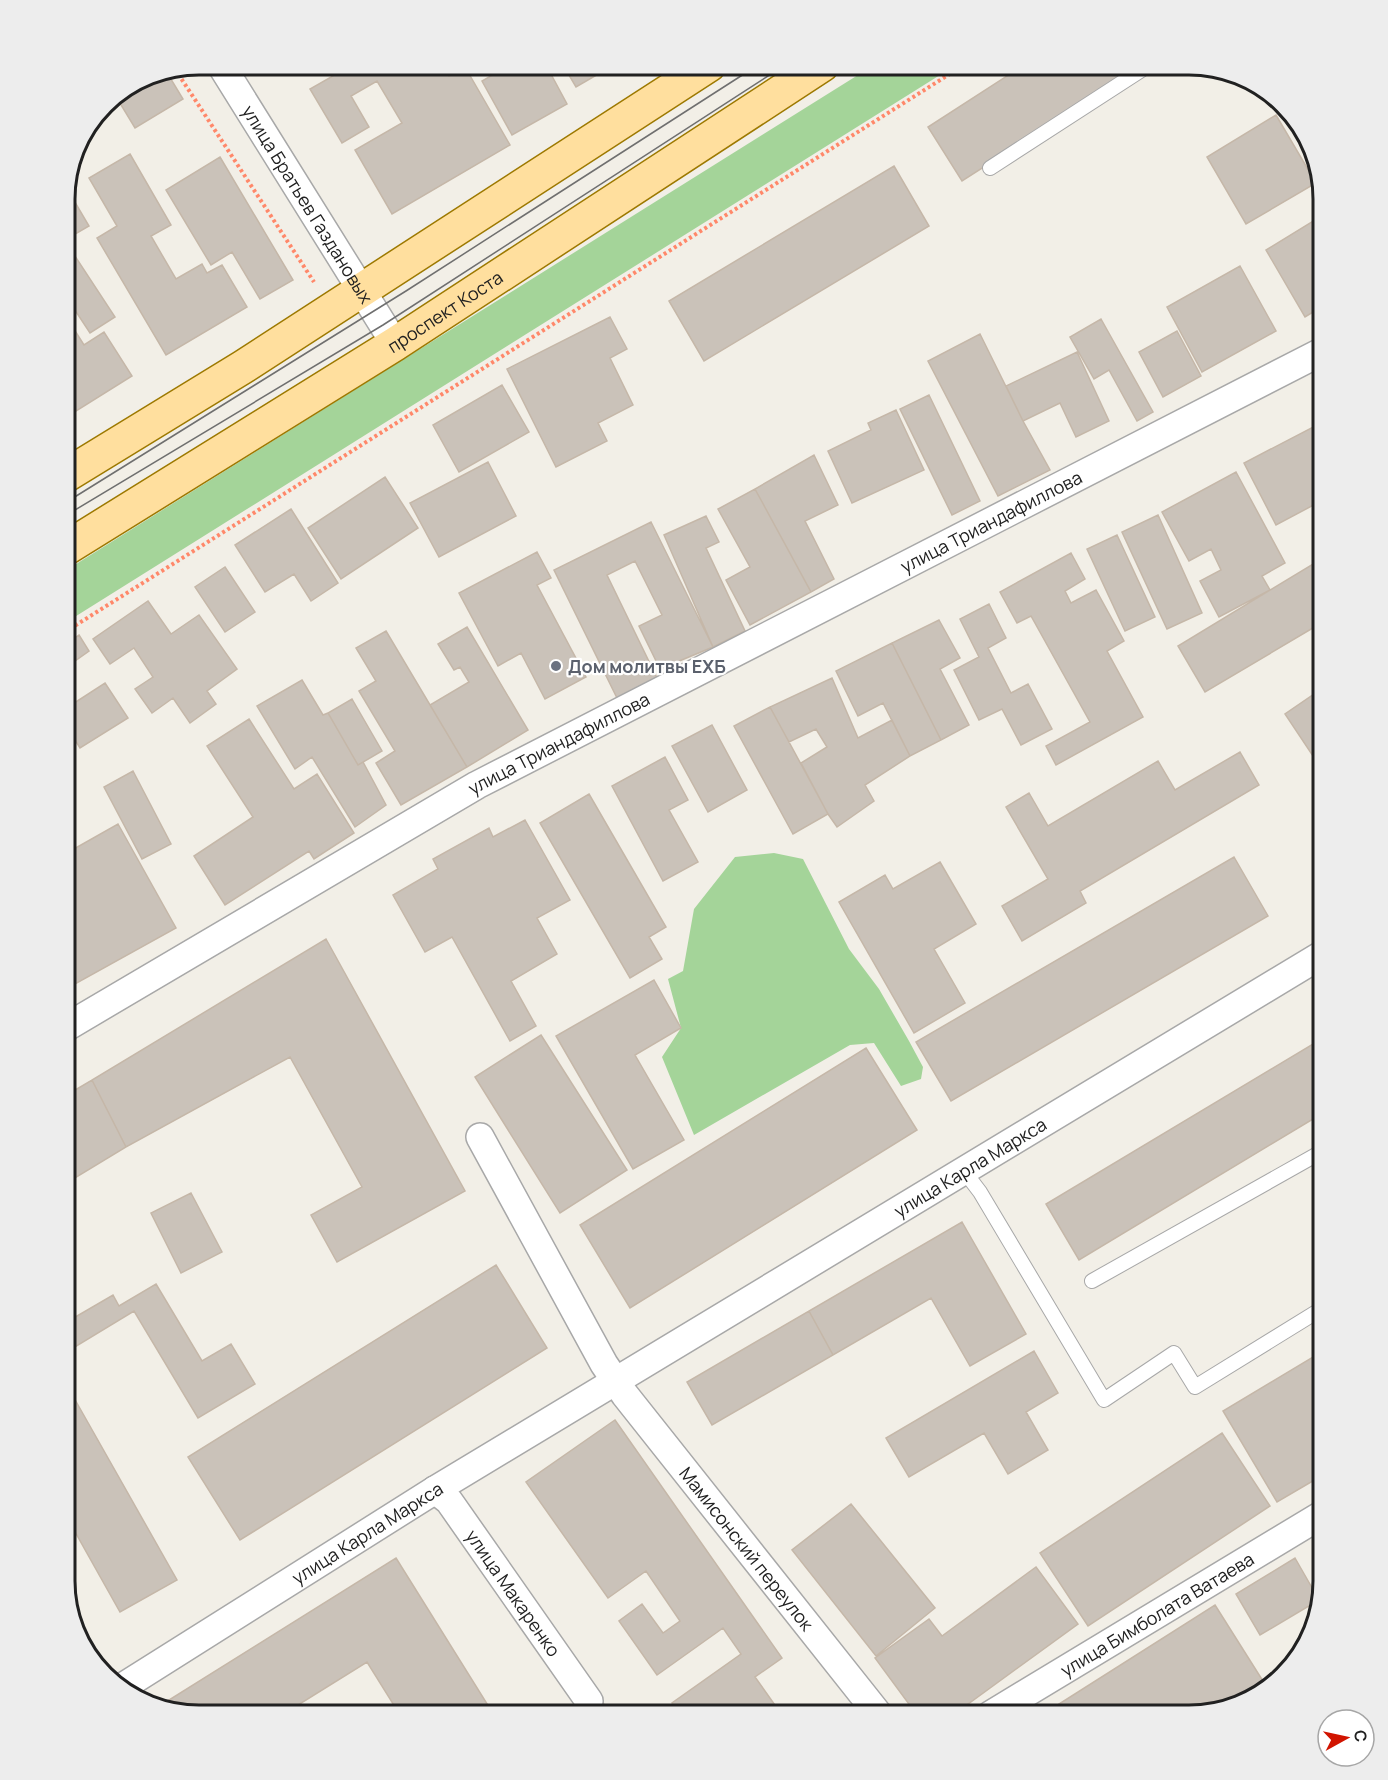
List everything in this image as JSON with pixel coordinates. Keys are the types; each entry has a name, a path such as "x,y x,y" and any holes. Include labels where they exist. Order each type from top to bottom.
{"main road":[{"path":"75,470 243,367 694,75"},
{"name":"проспект Коста","path":"75,543 395,344 807,75"}],"street":[{"name":"улица Братьев Газдановых","path":"228,75 395,344"},
{"name":"улица Триандафиллова","path":"75,1022 477,785 1313,356"},
{"name":"улица Карла Маркса","path":"129,1683 435,1490 1313,960"},
{"path":"480,1137 604,1364 616,1381"},
{"name":"Мамисонский переулок","path":"616,1381 870,1705"},
{"name":"улица Макаренко","path":"435,1490 449,1501 589,1701"},
{"name":"улица Бимболата Ватаева","path":"1008,1705 1313,1520"}],"lane":[{"path":"990,168 1134,75"},
{"path":"1092,1281 1313,1157"},
{"path":"964,1171 980,1192 1104,1400 1174,1353 1195,1387 1313,1314"}],"path":[{"path":"75,626 948,75"},
{"path":"180,76 316,284"}],"green space":[{"path":"858,75 940,75 75,617 75,565"},
{"path":"774,853 803,859 849,949 879,989 923,1067 921,1079 901,1086 874,1043 850,1045 694,1135 662,1057 681,1028 668,979 683,971 694,909 735,857"}],"building":[{"path":"470,75 510,145 392,214 355,150 402,123 377,81 351,96 369,127 342,143 310,89 333,76"},
{"path":"492,75 551,75 567,104 512,135 482,81"},
{"path":"569,75 597,75 576,87"},
{"path":"1009,75 1127,75 962,181 928,127"},
{"path":"170,78 183,99 135,128 120,103 151,84"},
{"path":"1276,115 1310,173 1312,185 1246,224 1207,157"},
{"path":"130,154 171,225 151,236 176,279 202,264 207,273 222,265 247,307 166,355 97,238 117,226 89,178"},
{"path":"220,157 293,280 260,299 232,252 211,265 166,190"},
{"path":"894,166 929,226 704,361 669,301"},
{"path":"75,202 89,226 75,234"},
{"path":"1313,221 1313,312 1305,317 1266,250"},
{"path":"75,256 115,317 90,333 75,310"},
{"path":"1240,266 1276,331 1202,372 1167,307"},
{"path":"610,317 627,349 610,358 633,405 598,423 607,441 556,467 507,369"},
{"path":"1101,319 1153,412 1137,421 1109,370 1094,379 1070,337"},
{"path":"75,331 84,345 104,332 132,376 75,412"},
{"path":"1177,331 1201,376 1163,397 1139,352"},
{"path":"980,334 1050,470 998,496 928,361"},
{"path":"1077,352 1109,421 1076,437 1060,403 1023,421 1006,386"},
{"path":"502,385 529,432 459,472 433,425"},
{"path":"929,395 980,501 952,515 900,409"},
{"path":"896,410 924,470 852,503 828,451 871,430 868,423"},
{"path":"1313,427 1313,505 1276,525 1244,463"},
{"path":"814,455 838,505 805,521 834,579 811,592 755,489"},
{"path":"488,462 516,516 439,557 410,503"},
{"path":"1236,472 1285,563 1262,576 1270,590 1219,617 1200,581 1221,570 1211,549 1189,561 1162,512"},
{"path":"385,477 418,528 341,579 308,528"},
{"path":"755,489 811,592 750,625 726,580 750,567 718,509"},
{"path":"291,509 338,583 311,601 294,574 265,592 235,545"},
{"path":"1158,515 1202,613 1167,629 1122,532"},
{"path":"706,516 719,542 706,548 745,631 713,647 664,535"},
{"path":"651,522 713,647 660,669 639,626 662,615 635,561 607,575 657,678 617,698 554,570"},
{"path":"1117,535 1155,617 1125,631 1087,549"},
{"path":"537,552 551,578 537,585 586,677 545,699 521,653 498,666 459,593"},
{"path":"1071,553 1085,579 1065,591 1071,603 1096,590 1124,641 1107,651 1143,717 1056,765 1046,746 1090,722 1031,616 1017,623 1000,592"},
{"path":"1313,564 1313,628 1205,692 1178,646"},
{"path":"225,567 255,612 225,632 195,587"},
{"path":"148,601 171,634 199,615 237,669 207,691 216,704 190,723 173,698 152,713 135,689 153,677 134,648 110,664 93,639"},
{"path":"989,604 1006,638 988,648 1011,693 1028,684 1052,729 1021,745 1002,709 979,720 954,670 979,657 960,619"},
{"path":"939,620 960,658 940,669 969,725 941,740 892,643"},
{"path":"467,627 528,730 467,767 430,705 469,682 460,667 454,670 438,644"},
{"path":"386,631 467,767 401,805 376,763 395,751 359,691 376,681 356,648"},
{"path":"79,635 89,651 75,661 75,638"},
{"path":"892,643 941,740 910,756 883,703 858,716 836,671"},
{"path":"832,678 858,738 892,720 910,756 865,785 874,801 837,827 801,763 827,747 816,729 789,742 770,707"},
{"path":"302,680 323,715 328,713 358,765 363,762 386,805 355,827 312,757 295,769 257,706"},
{"path":"105,683 128,718 80,748 75,740 75,702"},
{"path":"1313,695 1313,756 1285,714"},
{"path":"352,699 382,751 358,765 328,713"},
{"path":"770,707 828,814 793,834 734,726"},
{"path":"249,719 294,789 317,774 354,833 314,859 309,851 225,905 194,856 253,817 207,746"},
{"path":"712,725 747,790 708,812 672,746"},
{"path":"1240,752 1259,785 1080,891 1086,903 1022,941 1002,906 1048,879 1006,807 1029,793 1048,826 1158,761 1175,790"},
{"path":"665,757 688,800 669,810 698,862 663,881 612,786"},
{"path":"133,771 171,844 142,859 104,787"},
{"path":"589,794 666,927 649,937 662,959 630,978 540,823"},
{"path":"525,820 570,900 537,918 557,954 511,981 536,1026 510,1041 452,937 425,952 393,895 438,869 433,859 489,828 493,837"},
{"path":"118,824 176,928 75,984 75,848"},
{"path":"1234,857 1268,916 951,1101 916,1042"},
{"path":"940,862 976,924 934,949 965,1003 914,1033 839,902 885,875 893,889"},
{"path":"326,939 465,1191 337,1262 311,1215 362,1187 290,1057 126,1147 92,1080"},
{"path":"654,980 681,1028 635,1055 684,1140 633,1169 556,1036"},
{"path":"541,1035 627,1170 560,1213 475,1077"},
{"path":"1313,1044 1313,1119 1079,1260 1046,1204"},
{"path":"866,1048 917,1130 630,1308 580,1225"},
{"path":"92,1080 126,1147 75,1178 75,1090"},
{"path":"191,1193 222,1252 181,1273 151,1213"},
{"path":"962,1222 1026,1334 970,1366 931,1298 833,1355 809,1311"},
{"path":"496,1265 547,1348 240,1540 188,1457"},
{"path":"156,1284 202,1361 231,1344 255,1384 198,1418 134,1311 75,1347 75,1317 113,1295 119,1306"},
{"path":"809,1311 833,1355 712,1425 687,1382"},
{"path":"1034,1351 1058,1393 1026,1412 1048,1450 1008,1474 984,1433 909,1477 886,1438"},
{"path":"1313,1357 1313,1481 1277,1502 1223,1411"},
{"path":"75,1400 177,1580 120,1612 75,1532"},
{"path":"615,1420 782,1658 755,1677 775,1705 673,1705 672,1703 741,1654 723,1628 657,1675 619,1621 642,1604 663,1633 680,1621 646,1571 608,1598 526,1482"},
{"path":"1222,1433 1270,1506 1088,1626 1040,1553"},
{"path":"851,1504 935,1608 876,1656 792,1550"},
{"path":"396,1558 488,1705 394,1705 367,1662 298,1705 199,1705 167,1701"},
{"path":"1295,1558 1313,1589 1310,1605 1260,1635 1236,1594"},
{"path":"1036,1567 1078,1624 967,1705 910,1705 875,1658 929,1619 942,1636"},
{"path":"1215,1605 1263,1680 1244,1692 1221,1701 1205,1704 1059,1704"},
{"path":"601,1700 604,1705 593,1705"}],"tram line":[{"path":"75,497 406,291 742,75"},
{"path":"75,510 383,325 770,75"}],"place":[{"name":"Дом молитвы ЕХБ","path":"556,666"}]}
